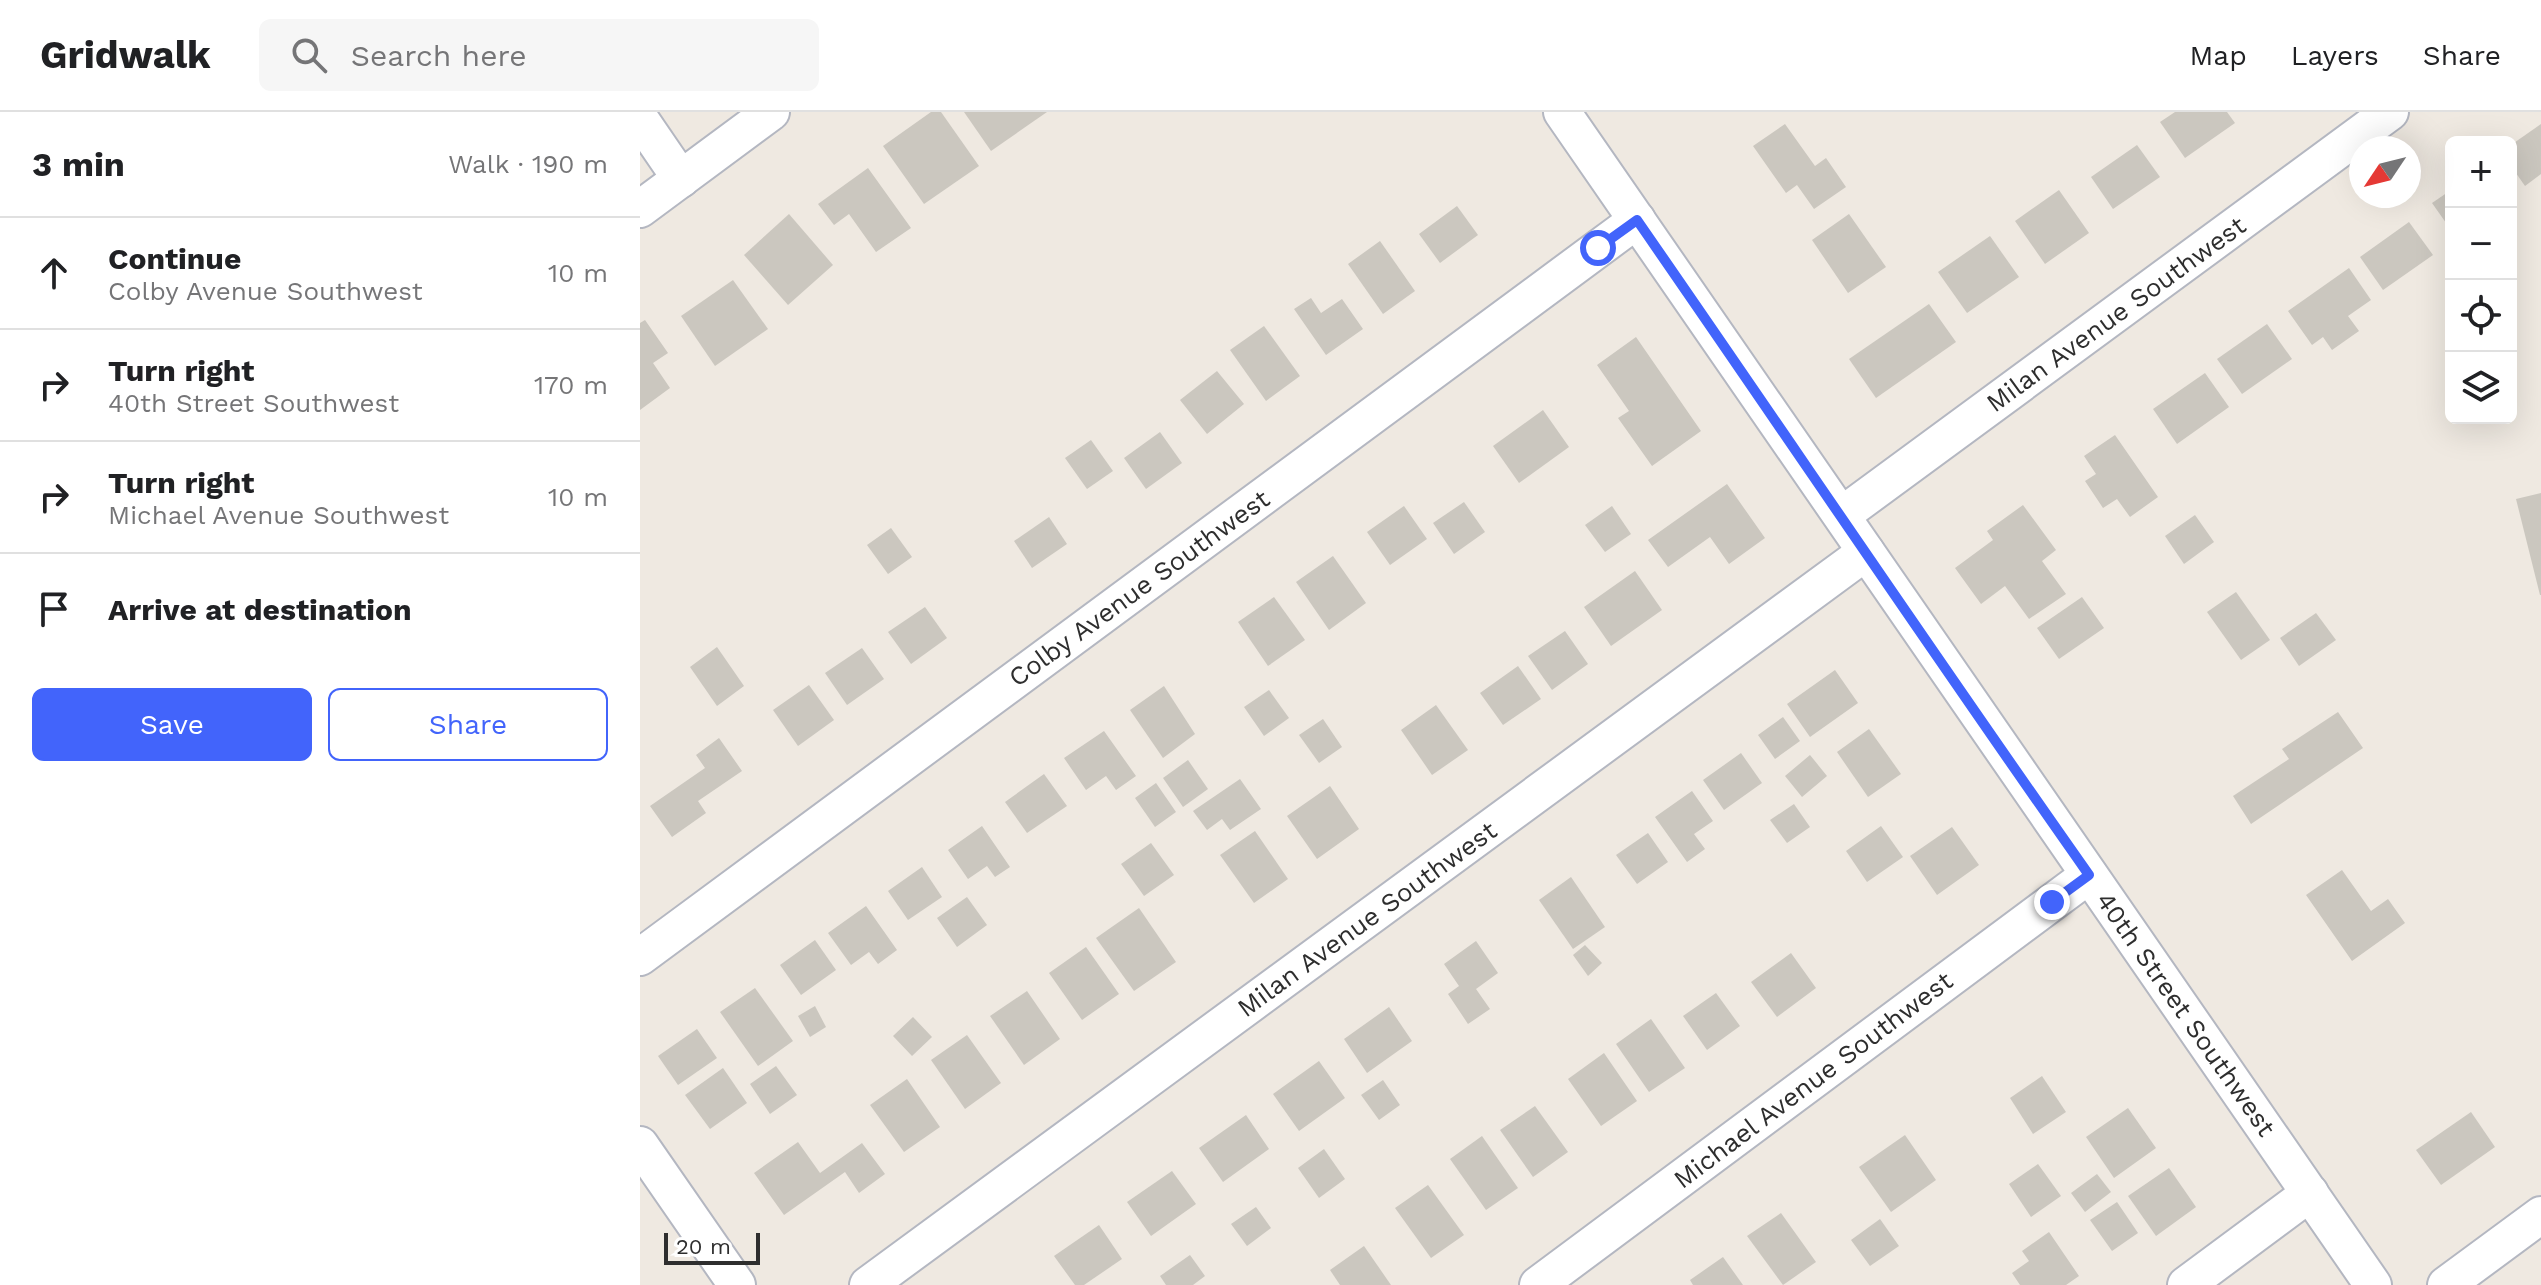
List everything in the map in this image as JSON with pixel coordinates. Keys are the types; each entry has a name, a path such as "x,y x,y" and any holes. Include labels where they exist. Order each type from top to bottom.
{"street":[{"path":"640,209 771,112"},
{"name":"40th Street Southwest","path":"1562,112 2373,1285"},
{"name":"Milan Avenue Southwest","path":"1842,515 2390,112"},
{"path":"640,119 681,179"},
{"name":"Colby Avenue Southwest","path":"640,957 1637,220"},
{"name":"Milan Avenue Southwest","path":"868,1285 1866,552"},
{"name":"Michael Avenue Southwest","path":"1538,1285 2089,875"},
{"path":"640,1145 737,1285"},
{"path":"2186,1285 2310,1193"},
{"path":"2446,1285 2541,1215"}],"building":[{"path":"931,112 941,112 979,166 924,204 883,146"},
{"path":"964,112 1047,112 991,151"},
{"path":"2175,112 2227,112 2235,123 2185,158 2160,122"},
{"path":"1785,124 1815,166 1826,158 1846,187 1814,209 1797,185 1786,193 1753,146"},
{"path":"2541,124 2541,174 2525,186 2517,175 2517,141"},
{"path":"2137,145 2160,177 2113,209 2091,177"},
{"path":"868,168 911,228 876,252 849,214 834,225 818,204"},
{"path":"2059,190 2089,233 2045,264 2015,221"},
{"path":"2445,194 2445,221 2432,203"},
{"path":"1457,206 1478,235 1440,263 1419,234"},
{"path":"789,214 833,265 788,305 744,255"},
{"path":"1849,214 1886,267 1848,293 1812,240"},
{"path":"2409,222 2433,255 2383,290 2360,257"},
{"path":"1990,236 2019,277 1967,313 1938,272"},
{"path":"1380,241 1415,291 1383,314 1348,264"},
{"path":"2349,268 2371,300 2348,316 2359,331 2332,350 2323,337 2312,345 2288,311"},
{"path":"733,280 768,329 715,366 681,316"},
{"path":"1311,298 1321,313 1342,299 1363,329 1326,355 1294,309"},
{"path":"1929,304 1956,342 1876,398 1849,359"},
{"path":"645,320 668,353 653,363 670,388 640,410 640,323"},
{"path":"2267,324 2292,359 2242,394 2217,359"},
{"path":"1264,326 1300,376 1266,401 1230,350"},
{"path":"1636,337 1701,431 1652,466 1618,418 1629,411 1597,365"},
{"path":"1217,371 1244,404 1207,434 1180,400"},
{"path":"2205,373 2229,407 2177,444 2153,409"},
{"path":"1543,410 1569,447 1519,483 1493,446"},
{"path":"1160,432 1182,463 1146,489 1124,458"},
{"path":"2115,435 2158,497 2130,517 2117,499 2103,508 2085,481 2096,474 2084,456"},
{"path":"1091,440 1113,471 1087,489 1065,458"},
{"path":"1727,484 1765,538 1729,564 1710,537 1668,567 1648,540"},
{"path":"2541,493 2541,595 2540,595 2516,499"},
{"path":"1464,502 1485,532 1454,554 1433,523"},
{"path":"2023,505 2056,550 2042,561 2066,594 2029,619 2005,586 1981,604 1955,568 1993,540 1987,531"},
{"path":"1404,506 1427,539 1390,565 1367,532"},
{"path":"1612,506 1631,534 1605,552 1585,525"},
{"path":"2195,515 2214,542 2184,564 2165,536"},
{"path":"1049,517 1067,544 1032,568 1014,541"},
{"path":"891,528 912,557 888,574 867,545"},
{"path":"1333,556 1366,603 1329,630 1296,582"},
{"path":"1635,571 1662,610 1611,646 1584,607"},
{"path":"2236,592 2270,640 2241,660 2207,612"},
{"path":"1274,597 1305,640 1268,666 1238,622"},
{"path":"2082,597 2104,628 2059,659 2037,628"},
{"path":"925,607 947,638 911,664 888,632"},
{"path":"2316,613 2336,640 2299,666 2280,638"},
{"path":"1565,631 1588,664 1552,690 1528,656"},
{"path":"717,647 744,686 717,706 690,667"},
{"path":"862,648 884,679 847,705 825,673"},
{"path":"1518,666 1541,699 1503,725 1480,693"},
{"path":"1835,670 1858,703 1810,737 1787,704"},
{"path":"809,685 834,720 798,746 773,710"},
{"path":"1164,686 1195,734 1163,758 1130,710"},
{"path":"1269,690 1289,718 1264,736 1244,707"},
{"path":"1436,705 1468,750 1432,775 1401,730"},
{"path":"2338,712 2363,748 2251,824 2233,796 2289,759 2282,749"},
{"path":"1783,717 1800,741 1775,759 1758,735"},
{"path":"1323,719 1342,747 1319,763 1299,735"},
{"path":"1869,729 1901,774 1868,797 1837,752"},
{"path":"1104,731 1136,776 1116,790 1106,776 1086,790 1064,758"},
{"path":"719,738 742,771 698,801 706,813 672,837 650,806 705,768 696,755"},
{"path":"1741,753 1762,783 1724,810 1703,780"},
{"path":"1810,755 1827,776 1802,797 1785,776"},
{"path":"1188,760 1208,789 1183,807 1163,778"},
{"path":"1044,774 1067,806 1027,833 1005,802"},
{"path":"1240,779 1261,809 1230,830 1222,819 1207,830 1193,811"},
{"path":"1156,783 1176,812 1155,827 1135,798"},
{"path":"1330,786 1359,829 1317,859 1287,816"},
{"path":"1692,791 1713,821 1694,834 1705,849 1687,862 1655,817"},
{"path":"1794,804 1810,827 1787,843 1770,820"},
{"path":"982,826 1010,867 995,877 987,866 968,879 948,850"},
{"path":"1881,826 1903,857 1867,882 1846,851"},
{"path":"1952,827 1979,865 1937,895 1910,856"},
{"path":"1255,831 1288,879 1254,903 1220,855"},
{"path":"1648,833 1668,862 1637,884 1616,855"},
{"path":"1151,843 1174,875 1144,896 1121,864"},
{"path":"922,867 942,897 908,920 888,891"},
{"path":"2342,870 2371,911 2388,899 2405,923 2352,961 2306,895"},
{"path":"1571,877 1605,927 1573,949 1539,900"},
{"path":"967,897 987,925 957,947 937,918"},
{"path":"866,906 897,950 878,964 869,952 851,965 828,933"},
{"path":"1139,908 1176,962 1134,991 1096,938"},
{"path":"815,940 836,970 801,995 780,965"},
{"path":"1476,941 1498,973 1476,989 1490,1009 1468,1024 1448,994 1459,986 1444,964"},
{"path":"1585,945 1602,963 1588,976 1573,955"},
{"path":"1086,947 1119,994 1082,1020 1049,973"},
{"path":"1791,953 1816,988 1777,1017 1751,982"},
{"path":"755,988 793,1041 758,1066 720,1012"},
{"path":"1027,991 1060,1039 1024,1065 990,1016"},
{"path":"1716,993 1740,1026 1707,1050 1683,1016"},
{"path":"815,1006 826,1027 810,1037 798,1016"},
{"path":"1389,1007 1412,1041 1367,1073 1344,1039"},
{"path":"913,1017 932,1037 912,1056 893,1036"},
{"path":"1651,1019 1685,1068 1649,1092 1616,1044"},
{"path":"697,1029 717,1058 678,1085 658,1056"},
{"path":"967,1035 1001,1083 965,1109 931,1060"},
{"path":"1604,1053 1637,1101 1601,1126 1568,1079"},
{"path":"1319,1061 1345,1098 1299,1131 1273,1094"},
{"path":"776,1066 797,1095 770,1114 750,1084"},
{"path":"723,1068 747,1103 710,1129 685,1095"},
{"path":"2042,1076 2066,1112 2033,1134 2010,1098"},
{"path":"907,1079 940,1127 904,1152 870,1105"},
{"path":"1383,1080 1400,1105 1379,1120 1361,1095"},
{"path":"1535,1106 1568,1152 1533,1177 1500,1130"},
{"path":"2128,1108 2156,1148 2114,1178 2086,1137"},
{"path":"2471,1112 2495,1147 2441,1185 2416,1150"},
{"path":"1246,1115 1269,1149 1223,1182 1199,1148"},
{"path":"1905,1135 1936,1180 1891,1212 1859,1167"},
{"path":"1482,1136 1518,1188 1486,1210 1450,1159"},
{"path":"798,1142 820,1173 862,1143 885,1174 859,1193 845,1172 784,1215 754,1173"},
{"path":"1324,1149 1345,1179 1319,1198 1298,1168"},
{"path":"2038,1164 2061,1196 2031,1217 2009,1184"},
{"path":"2169,1168 2196,1207 2156,1236 2128,1196"},
{"path":"1172,1171 1196,1204 1151,1236 1127,1202"},
{"path":"2097,1174 2111,1192 2085,1212 2071,1193"},
{"path":"1428,1185 1464,1235 1431,1258 1395,1208"},
{"path":"2117,1202 2138,1233 2112,1251 2090,1220"},
{"path":"1256,1207 1271,1228 1247,1246 1231,1224"},
{"path":"1781,1213 1816,1262 1783,1285 1747,1236"},
{"path":"1880,1219 1899,1246 1870,1266 1851,1240"},
{"path":"1099,1225 1122,1259 1084,1285 1075,1285 1054,1256"},
{"path":"2049,1232 2079,1276 2066,1285 2020,1285 2012,1273 2029,1261 2022,1251"},
{"path":"1364,1246 1391,1285 1340,1285 1330,1270"},
{"path":"1190,1255 1205,1276 1193,1285 1166,1285 1160,1276"},
{"path":"1723,1257 1743,1285 1693,1285 1690,1280"}],"route":[{"path":"1598,248 1637,220 1842,515 2089,875 2052,902"}]}
